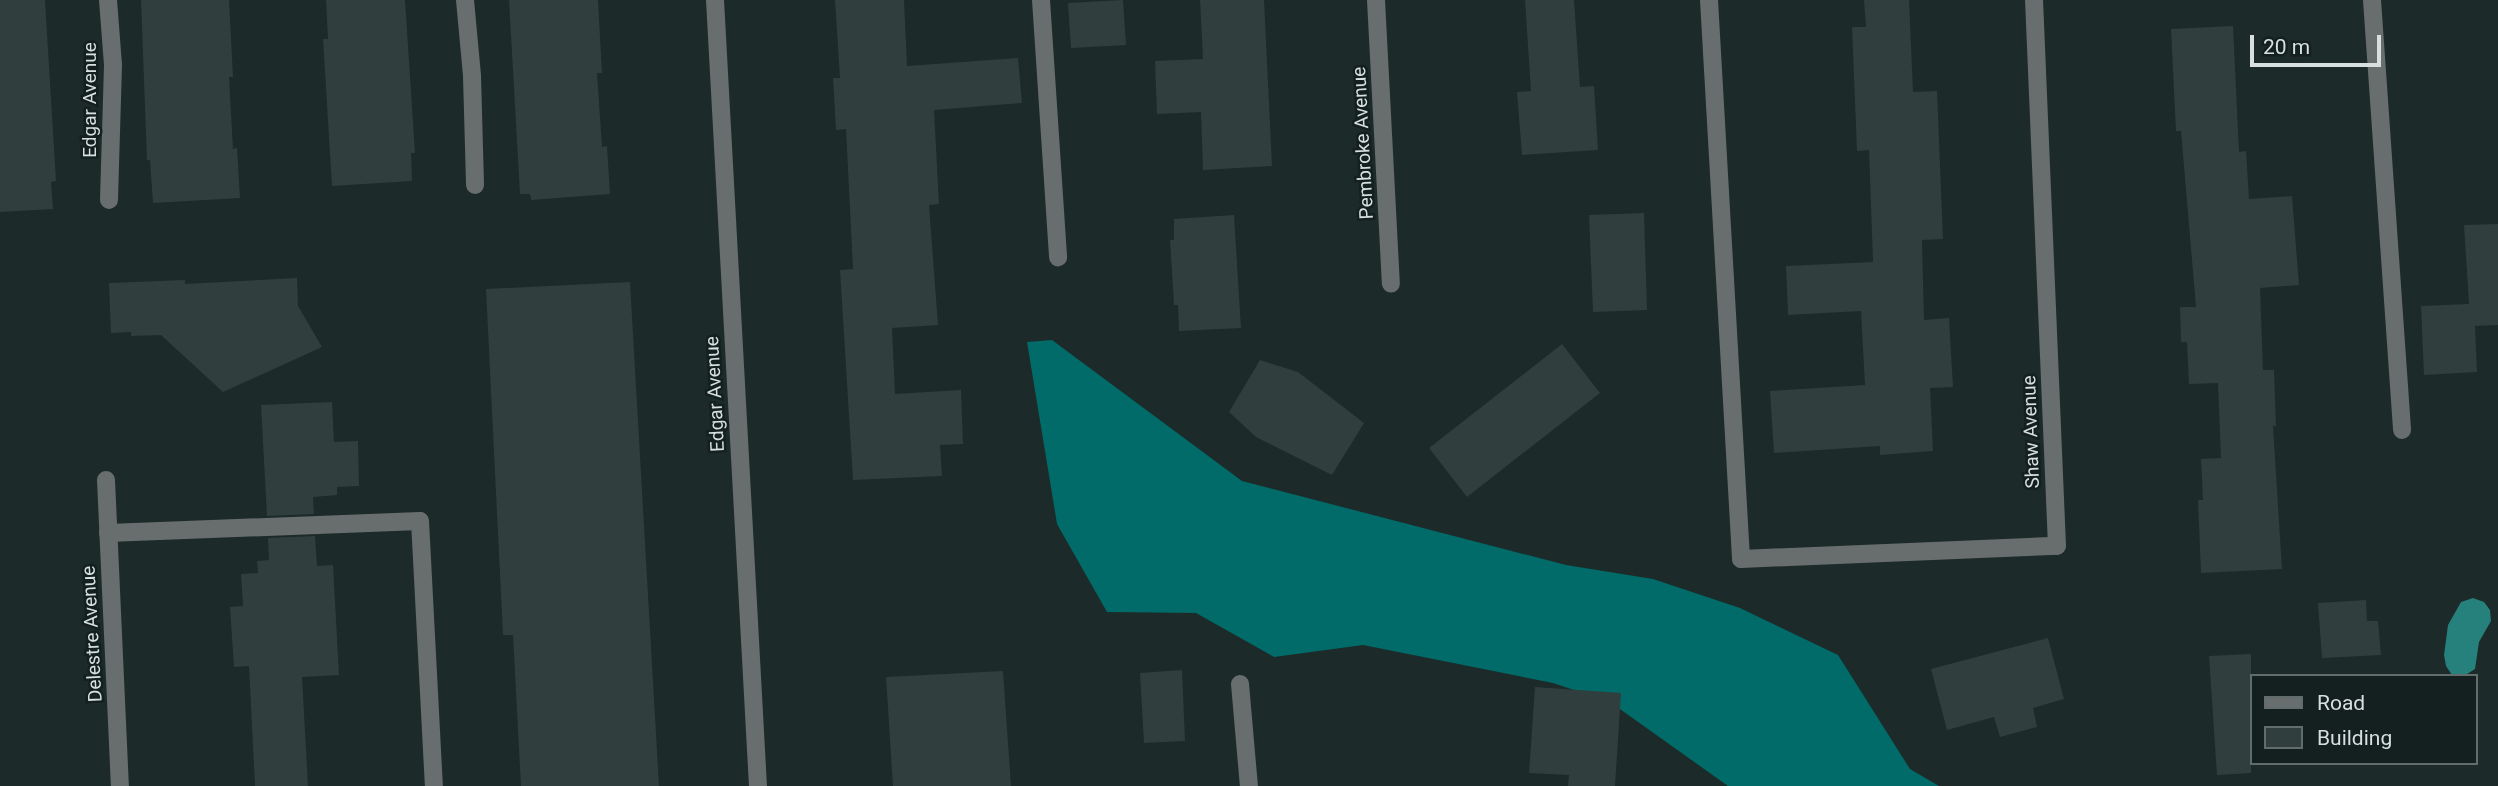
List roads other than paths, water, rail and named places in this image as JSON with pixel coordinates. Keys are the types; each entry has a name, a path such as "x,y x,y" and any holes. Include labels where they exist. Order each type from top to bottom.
{"street":[{"name":"Edgar Avenue","path":"108,0 113,65 109,200"},
{"path":"464,0 472,76 475,186"},
{"name":"Edgar Avenue","path":"715,0 758,786"},
{"path":"1041,0 1058,257"},
{"name":"Pembroke Avenue","path":"1376,0 1391,284"},
{"name":"Shaw Avenue","path":"1709,0 1741,559 2057,546 2034,0"},
{"path":"2372,0 2402,430"},
{"name":"Delestre Avenue","path":"106,480 120,786"},
{"path":"108,533 421,521 435,786"},
{"path":"1240,684 1249,786"}]}
